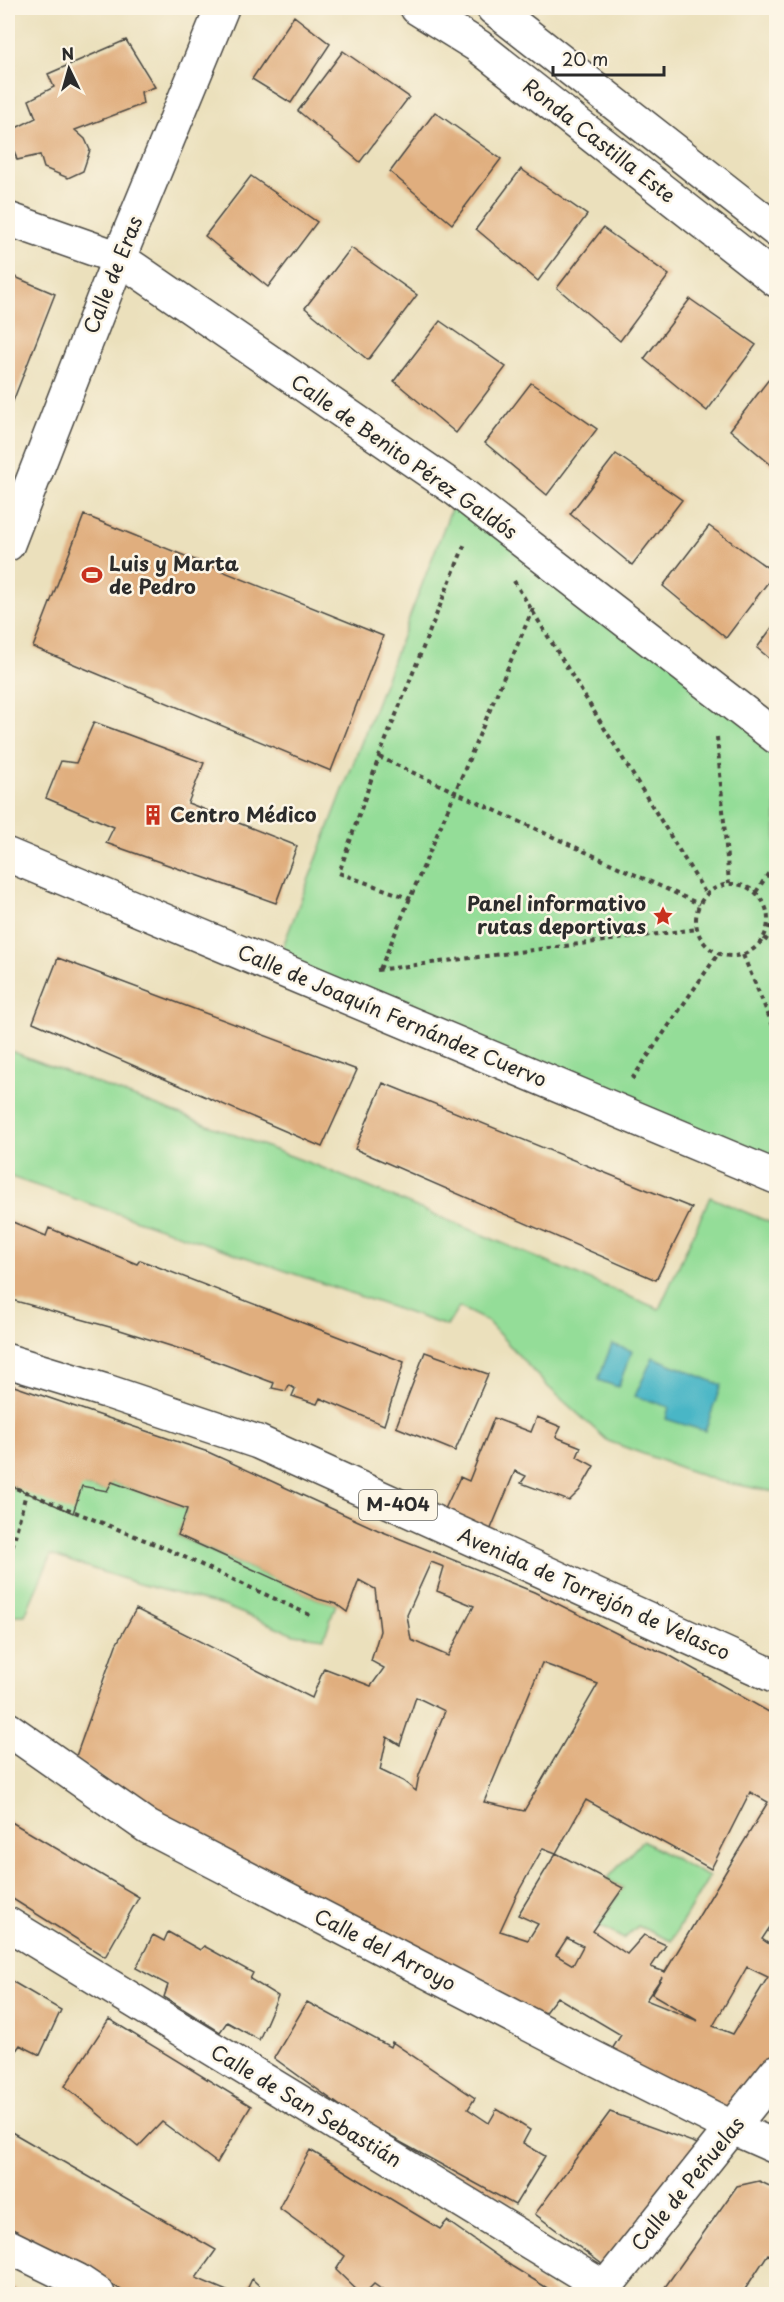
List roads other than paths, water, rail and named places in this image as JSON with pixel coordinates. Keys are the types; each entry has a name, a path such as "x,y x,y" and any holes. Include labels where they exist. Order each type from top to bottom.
{"street":[{"name":"Calle de Eras","path":"8,544 119,258 222,8"},
{"name":"Ronda Castilla Este","path":"417,8 477,46 777,280"},
{"path":"493,8 777,230"},
{"name":"Calle de Benito Pérez Galdós","path":"8,219 119,258 458,491 777,737"},
{"name":"Calle de Joaquín Fernández Cuervo","path":"8,855 777,1177"},
{"name":"Avenida de Torrejón de Velasco","path":"8,1361 258,1442 777,1677"},
{"name":"Calle del Arroyo","path":"8,1729 148,1827 733,2128 777,2147"},
{"name":"Calle de San Sebastián","path":"8,1924 602,2291"},
{"name":"Calle de Peñuelas","path":"602,2291 777,2072"},
{"path":"8,2246 76,2280 98,2295"}],"water":[{"path":"612,1344 632,1351 618,1387 598,1380"},
{"path":"653,1357 721,1385 705,1431 666,1419 669,1407 635,1396"}],"place":[{"name":"Luis y Marta de Pedro","path":"92,575"},
{"name":"Centro Médico","path":"153,815"},
{"name":"Panel informativo rutas deportivas","path":"663,916"}]}
